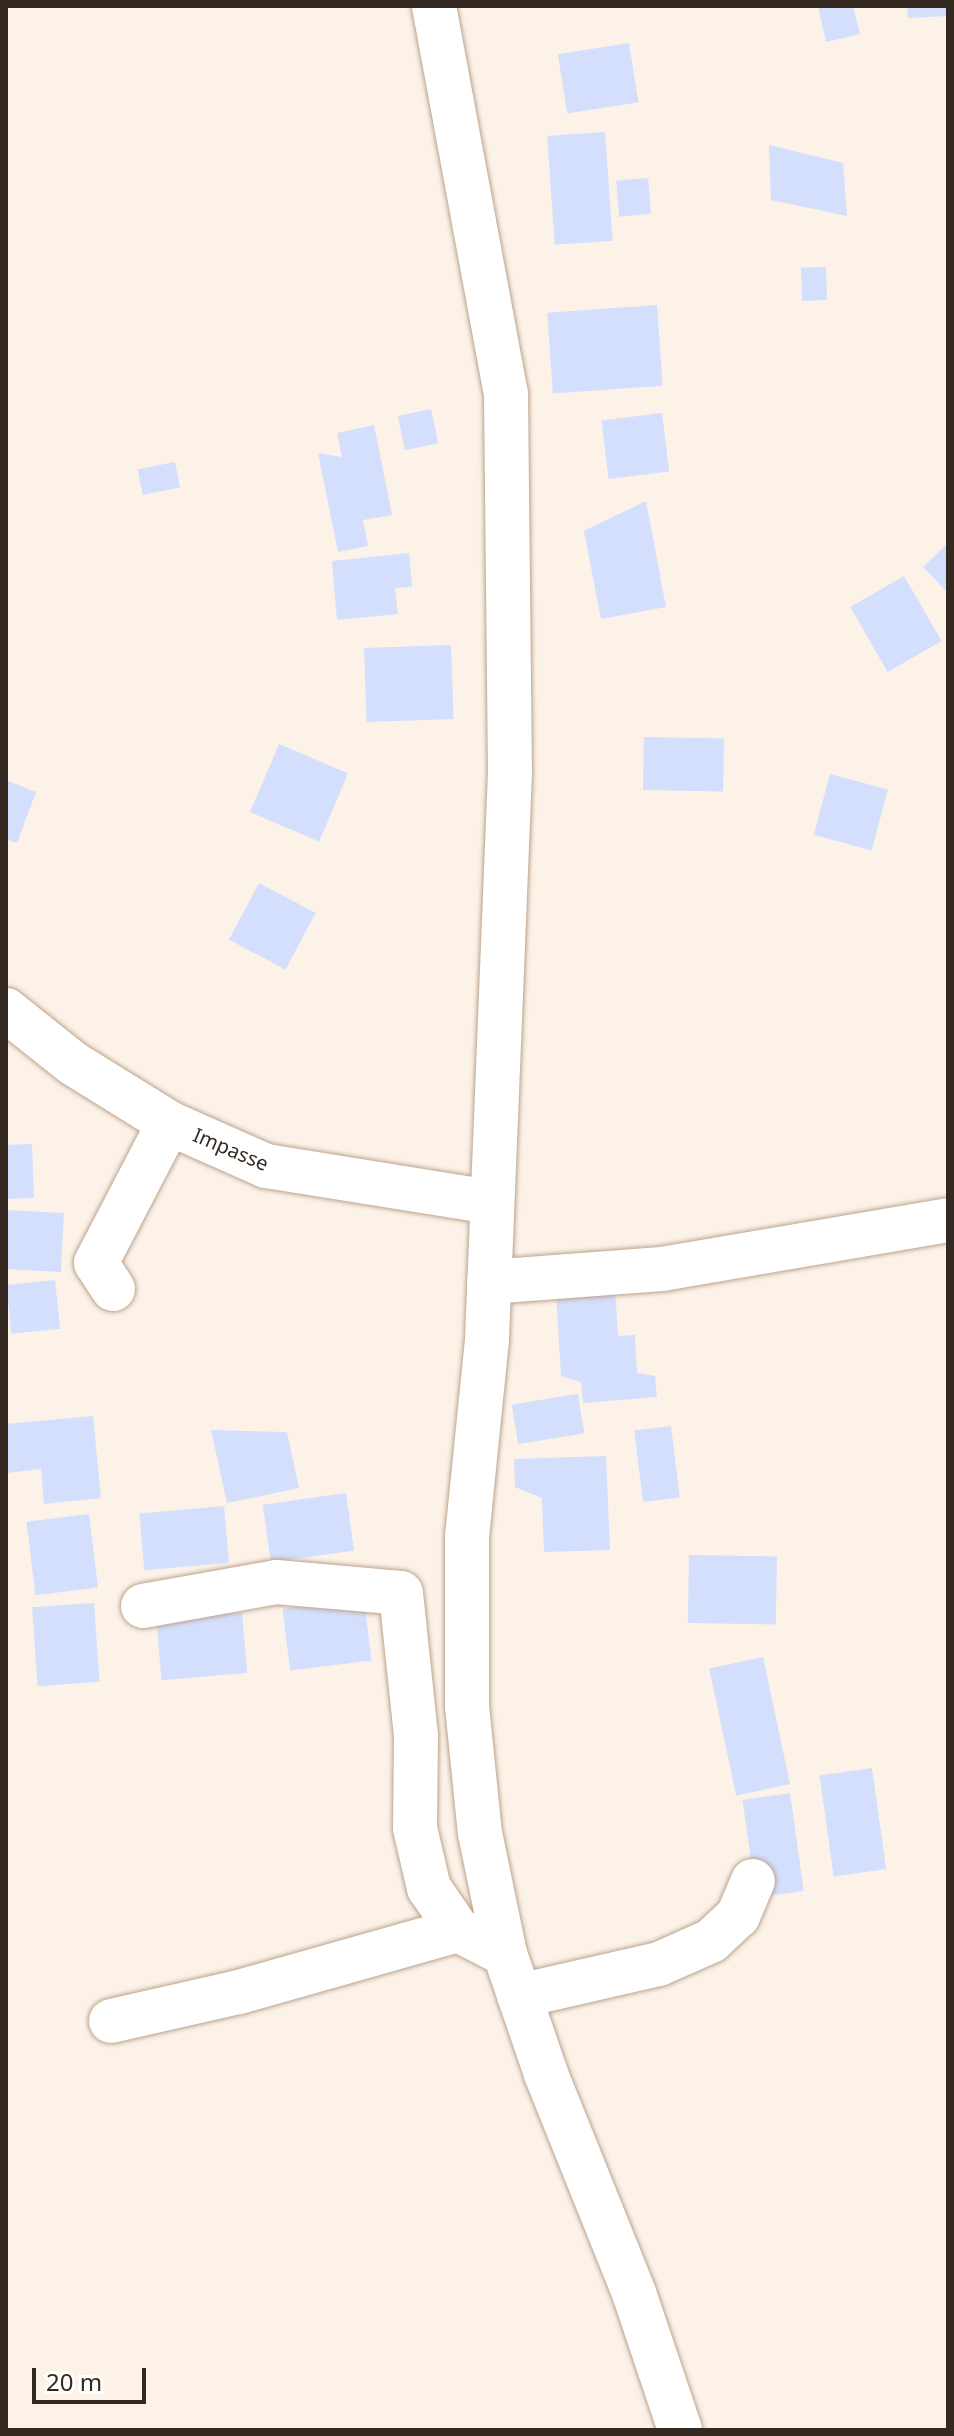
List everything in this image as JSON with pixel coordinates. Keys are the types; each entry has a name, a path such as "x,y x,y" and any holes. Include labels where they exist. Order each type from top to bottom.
{"street":[{"path":"434,6 506,394 510,772 489,1282 467,1536 467,1706 480,1833 505,1954 634,2293 680,2430"},
{"name":"Impasse","path":"6,1010 74,1064 169,1123 266,1166 490,1202"},
{"path":"113,1289 96,1263 169,1123"},
{"path":"489,1282 662,1269 948,1220"},
{"path":"143,1606 276,1582 401,1593 416,1735 415,1828 429,1888 458,1930 505,1954"},
{"path":"519,1996 659,1964 711,1941 738,1916 753,1881"},
{"path":"111,2021 239,1992 458,1930"}],"building":[{"path":"818,6 853,6 860,34 826,42"},
{"path":"907,6 948,6 948,16 908,18"},
{"path":"629,43 638,102 567,114 558,54"},
{"path":"605,132 613,241 555,245 547,136"},
{"path":"769,145 843,163 847,216 771,200"},
{"path":"648,178 651,214 619,217 616,181"},
{"path":"826,267 827,300 802,301 801,268"},
{"path":"657,305 663,386 553,393 547,313"},
{"path":"431,409 438,443 405,450 398,416"},
{"path":"662,413 669,472 609,479 601,420"},
{"path":"374,425 392,515 363,520 368,546 338,552 318,453 342,457 337,433"},
{"path":"175,462 180,488 143,495 138,469"},
{"path":"646,501 666,607 601,619 584,531"},
{"path":"948,543 948,593 923,567"},
{"path":"409,553 412,587 395,588 398,614 337,620 332,561"},
{"path":"904,576 942,641 888,672 850,607"},
{"path":"451,645 454,719 367,722 364,648"},
{"path":"644,737 724,738 723,791 643,790"},
{"path":"279,744 348,773 319,841 250,812"},
{"path":"830,774 888,790 872,850 814,835"},
{"path":"6,780 36,792 17,843 6,839"},
{"path":"259,883 316,913 285,970 229,940"},
{"path":"32,1144 34,1198 8,1199 6,1145"},
{"path":"6,1210 64,1213 61,1272 6,1269"},
{"path":"55,1280 60,1329 11,1334 6,1285"},
{"path":"615,1288 618,1336 635,1335 637,1373 655,1376 657,1397 583,1403 581,1382 561,1376 556,1291"},
{"path":"578,1394 584,1434 518,1444 512,1404"},
{"path":"93,1416 101,1498 44,1504 41,1469 6,1473 6,1424"},
{"path":"671,1426 680,1497 643,1502 634,1431"},
{"path":"211,1430 287,1432 299,1488 227,1503"},
{"path":"606,1456 610,1550 544,1552 542,1498 515,1487 514,1459"},
{"path":"346,1493 354,1550 271,1562 263,1505"},
{"path":"224,1506 229,1563 144,1570 139,1513"},
{"path":"89,1514 98,1587 35,1595 26,1522"},
{"path":"689,1555 777,1557 776,1625 688,1623"},
{"path":"364,1599 372,1661 290,1671 283,1609"},
{"path":"94,1603 100,1682 38,1686 32,1607"},
{"path":"242,1613 247,1673 162,1680 156,1620"},
{"path":"763,1657 790,1784 736,1796 709,1668"},
{"path":"872,1768 886,1869 834,1876 820,1775"},
{"path":"790,1793 804,1891 756,1898 742,1800"}]}
